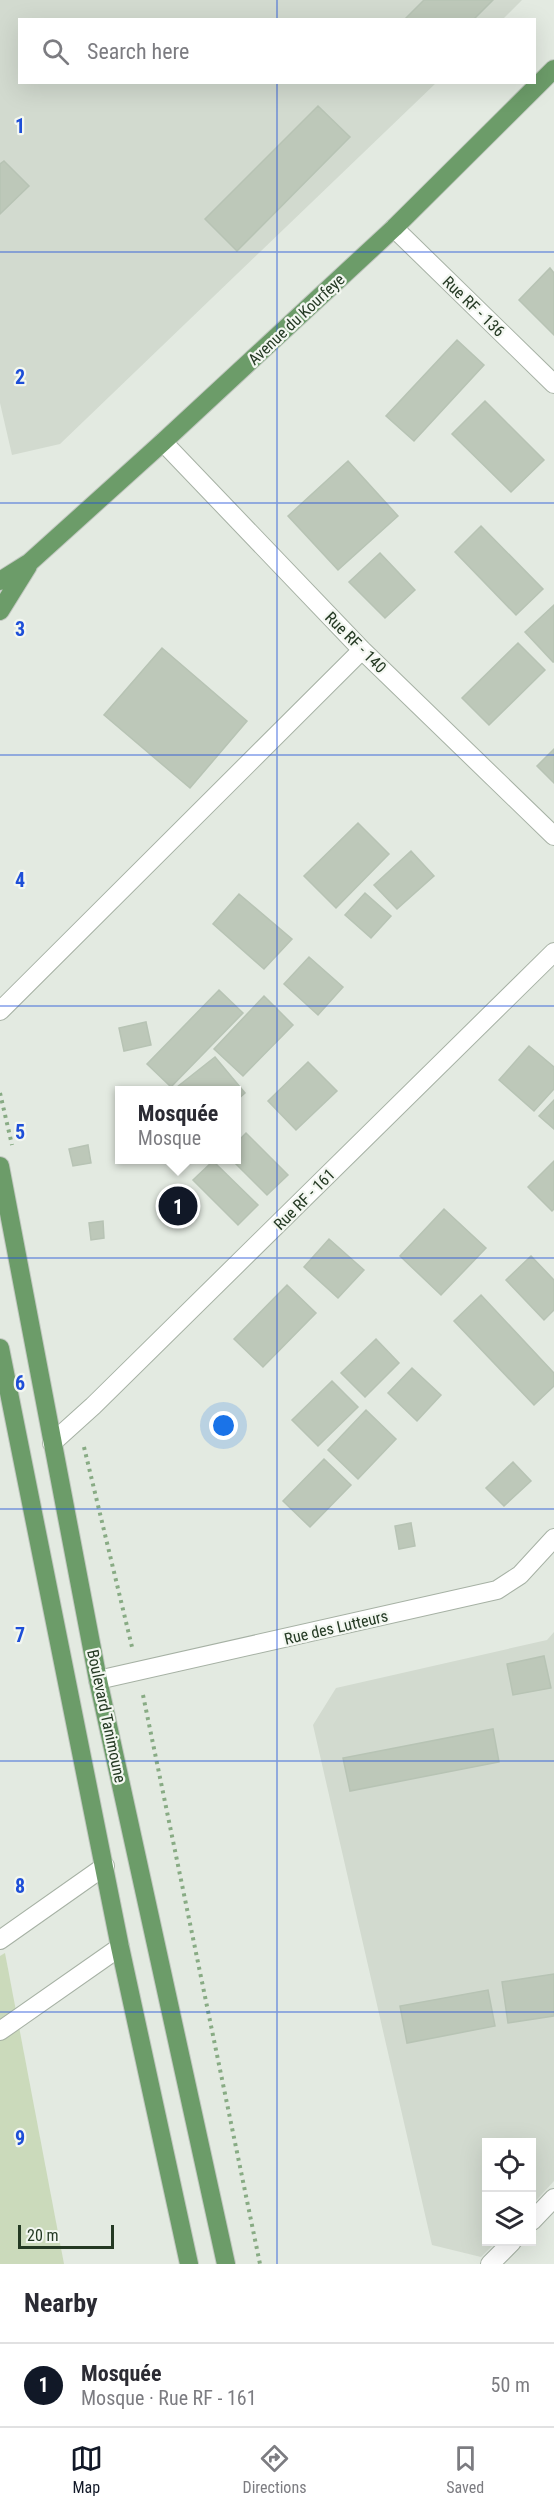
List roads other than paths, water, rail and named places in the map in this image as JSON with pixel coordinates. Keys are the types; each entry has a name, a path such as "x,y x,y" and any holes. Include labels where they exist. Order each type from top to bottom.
{"main road":[{"name":"Avenue du Kourfeye","path":"0,581 30,562 163,442 394,228 554,69"},
{"name":"Avenue du Kourfeye","path":"0,610 30,562"},
{"name":"Boulevard Tanimoune","path":"0,1166 98,1680 226,2264"},
{"name":"Boulevard Tanimoune","path":"0,1348 120,1947 189,2264"}],"street":[{"name":"Rue RF - 136","path":"394,228 554,384"},
{"name":"Rue RF - 140","path":"163,442 362,650 554,836"},
{"path":"0,1011 362,650"},
{"name":"Rue RF - 161","path":"52,1443 93,1406 554,952"},
{"name":"Rue des Lutteurs","path":"98,1680 497,1590 520,1575 554,1538"},
{"path":"0,1940 105,1866"},
{"path":"0,2031 120,1947"},
{"path":"536,2216 554,2198"},
{"path":"490,2264 507,2246"}],"place":[{"name":"Mosquée","path":"178,1206"}]}
